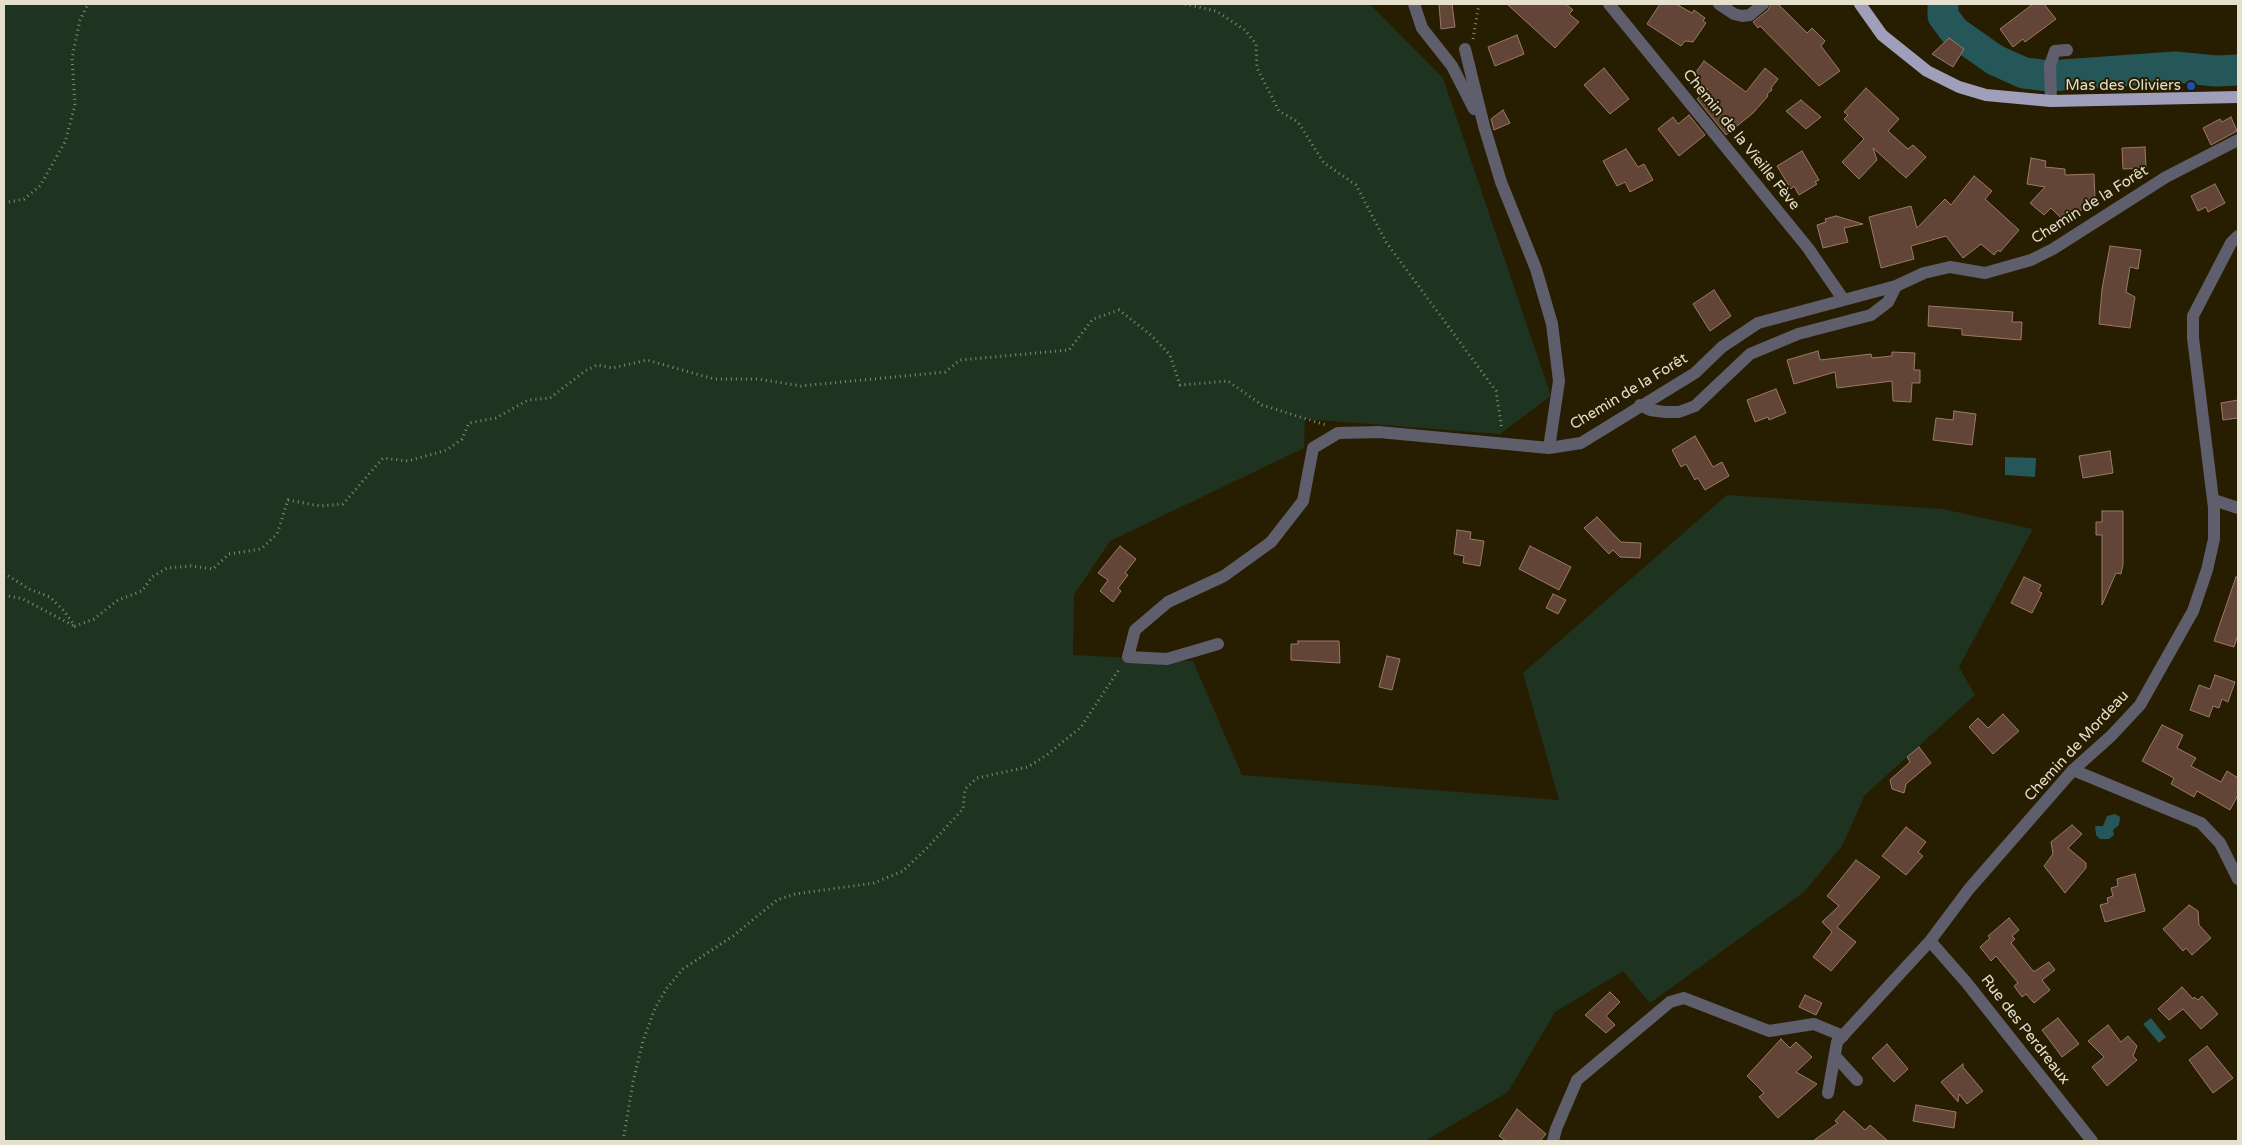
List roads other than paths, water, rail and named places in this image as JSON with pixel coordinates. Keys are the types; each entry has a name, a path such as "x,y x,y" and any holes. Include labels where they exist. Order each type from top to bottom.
{"main road":[{"path":"1860,4 1882,35 1927,71 1958,87 1986,95 2051,101 2238,97"}],"street":[{"path":"1414,4 1422,28 1452,66 1484,126"},
{"name":"Chemin de la Vieille Fève","path":"1609,4 1808,248 1843,300"},
{"path":"1719,4 1734,14 1742,16 1750,14 1763,4"},
{"path":"1465,49 1484,126 1515,221 1536,269 1552,324 1558,381 1549,448"},
{"path":"2051,101 2050,65 2055,51 2068,50"},
{"name":"Chemin de la Forêt","path":"1218,644 1167,659 1128,657 1135,630 1168,602 1224,576 1271,542 1303,501 1313,448 1338,433 1379,432 1549,448 1581,443 1640,405 1695,373 1722,347 1758,323 1896,286 1924,273 1950,267 1985,273 2031,260 2053,249 2166,177 2238,140"},
{"name":"Chemin de Mordeau","path":"1840,1039 1930,941 1969,889 2073,770 2111,736 2140,705 2193,611 2207,570 2214,539 2214,500 2193,338 2193,316 2231,243 2238,236"},
{"path":"1640,405 1650,410 1666,412 1679,412 1695,406 1750,354 1798,334 1871,315 1888,302 1896,286"},
{"path":"2214,500 2238,508"},
{"path":"2073,770 2201,823 2220,843 2238,879"},
{"name":"Rue des Perdreaux","path":"1930,941 1966,982 2092,1141"},
{"path":"1553,1141 1556,1129 1577,1080 1670,1002 1684,998 1769,1031 1814,1024 1840,1039 1828,1093"},
{"path":"1835,1056 1857,1080"}],"water":[{"path":"2005,457 2036,458 2035,477 2005,475"},
{"path":"2115,814 2120,817 2119,825 2113,830 2114,835 2109,839 2100,839 2096,835 2095,826 2103,826 2107,816"},
{"path":"2151,1018 2166,1037 2159,1043 2143,1024"}],"waterway":[{"path":"1943,4 1943,16 1955,32 1995,60 2024,73 2049,76 2175,67 2216,71 2238,70"}],"place":[{"name":"Mas des Oliviers","path":"2191,86"}]}
